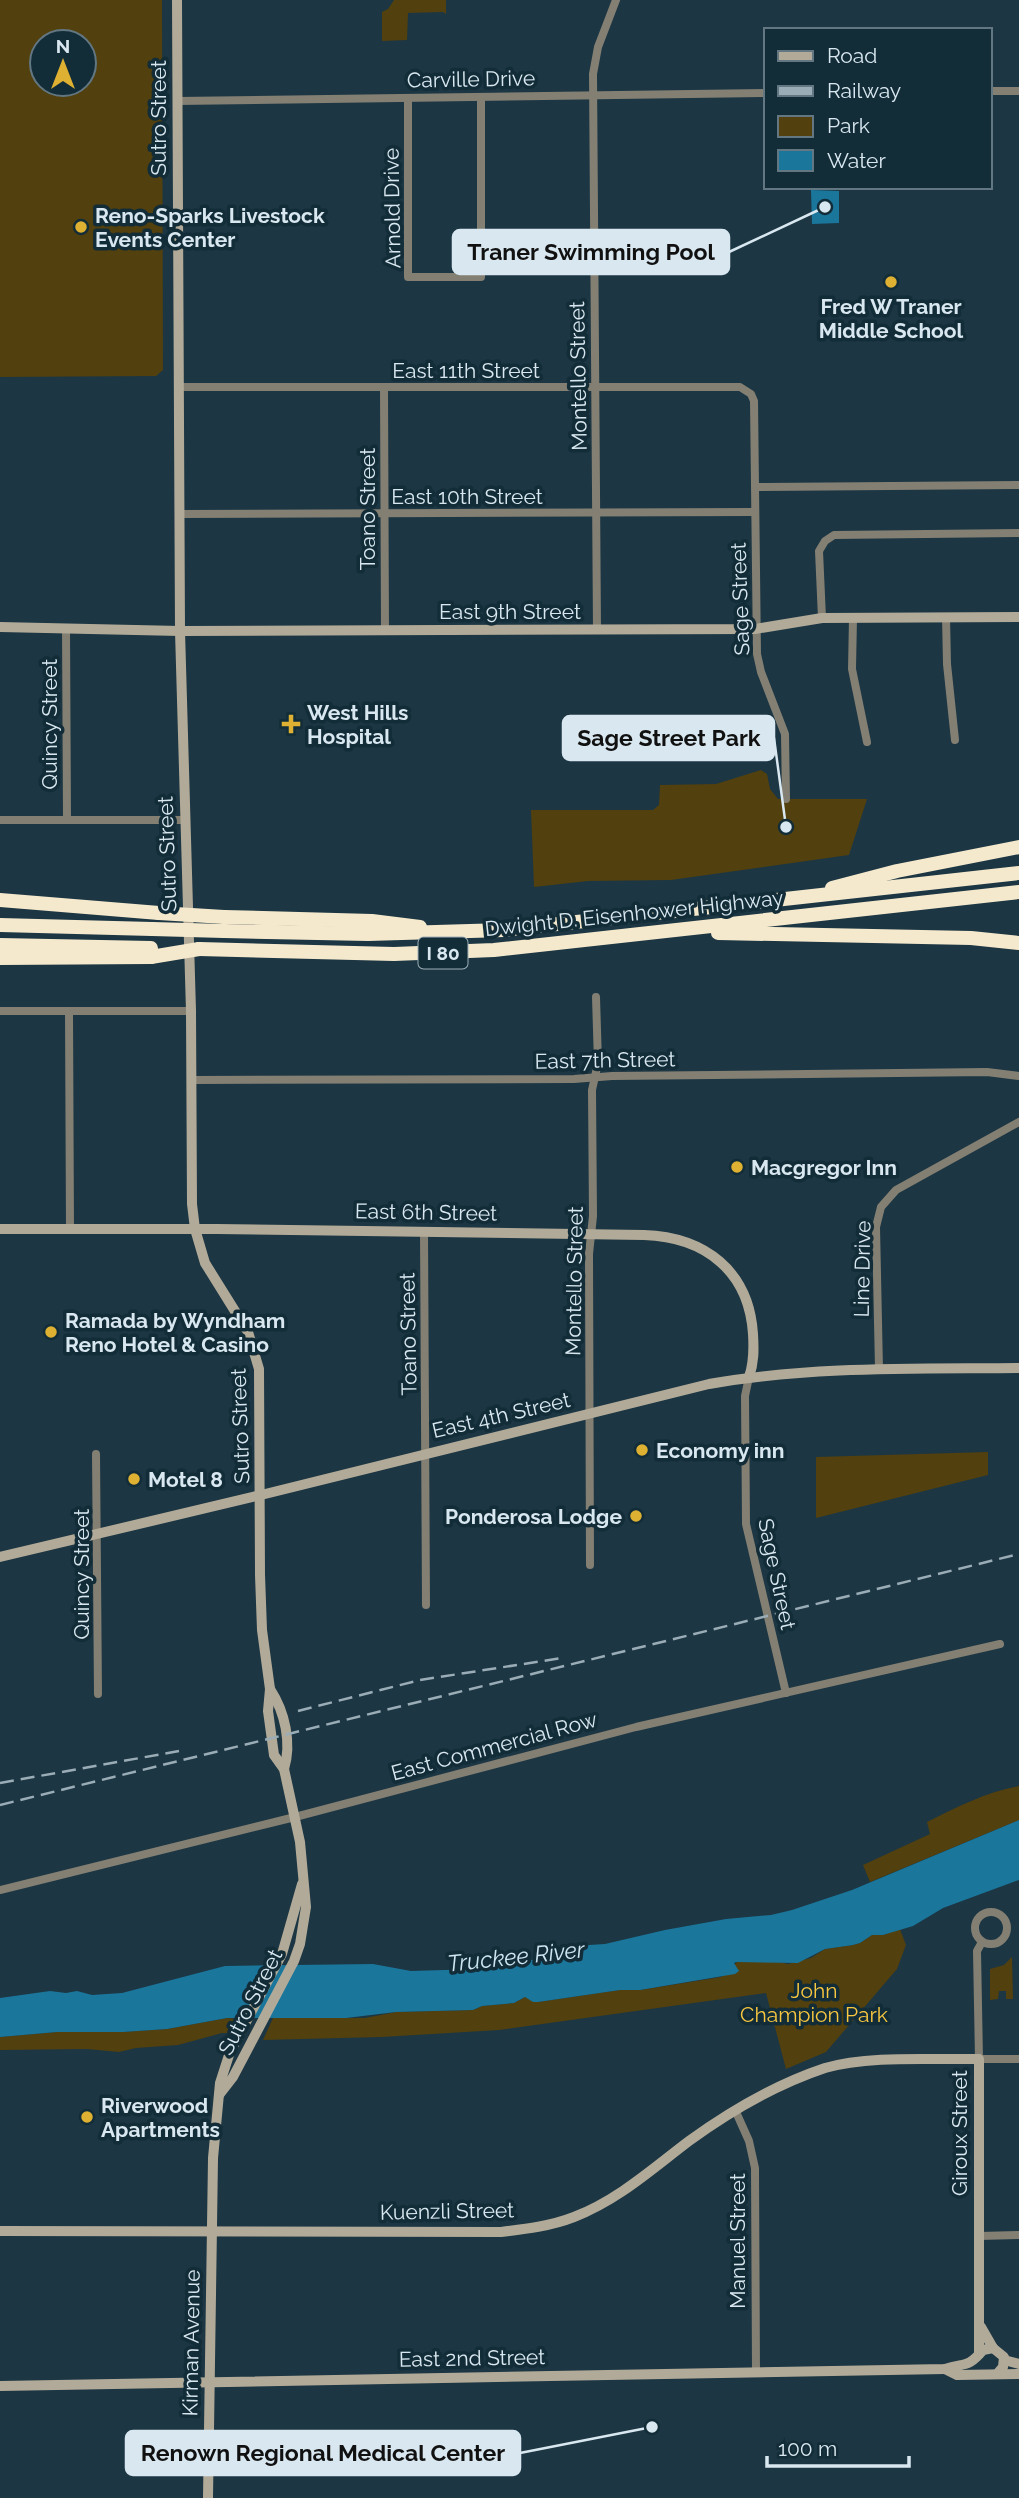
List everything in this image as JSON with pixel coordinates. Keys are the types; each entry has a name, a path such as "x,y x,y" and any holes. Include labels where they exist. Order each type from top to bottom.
{"highway":[{"path":"804,897 885,874 1019,847"},
{"name":"Dwight D. Eisenhower Highway","path":"0,925 152,929 224,924 369,934 449,933 530,928 1019,873"},
{"name":"Dwight D. Eisenhower Highway","path":"0,944 151,952 199,949 384,954 459,952 661,933 1019,892"},
{"path":"0,900 159,913 224,924"},
{"path":"661,933 971,938 1019,943"},
{"path":"0,958 151,952"}],"street":[{"name":"Sutro Street","path":"177,0 180,631 191,1011 192,1205 200,1249 213,1278 241,1319 257,1356 261,1385 262,1630 270,1689 281,1707 288,1744 284,1769 300,1842 306,1907 295,1961 233,2077 219,2095 214,2133 211,2231"},
{"name":"Montello Street","path":"597,630 597,387 592,95 593,62 616,0"},
{"path":"991,91 1019,91"},
{"name":"Carville Drive","path":"177,101 764,93"},
{"name":"Arnold Drive","path":"408,98 408,277 481,277 481,97"},
{"name":"East 11th Street","path":"178,387 740,387 751,394"},
{"name":"Toano Street","path":"384,388 385,631"},
{"name":"Sage Street","path":"751,394 754,401 755,629 761,672 785,734 786,799"},
{"path":"755,487 1019,485"},
{"name":"East 10th Street","path":"180,514 755,512"},
{"path":"822,618 819,551 825,541 834,535 1019,533"},
{"path":"946,617 947,664 955,740"},
{"name":"East 9th Street","path":"0,627 180,631 755,629 822,618 1019,617"},
{"path":"853,618 852,669 867,742"},
{"name":"Quincy Street","path":"66,628 67,820"},
{"path":"0,820 185,820"},
{"name":"Montello Street","path":"590,1565 589,1254 593,1216 592,1090 597,1063 596,997"},
{"path":"0,1011 191,1011"},
{"path":"69,1011 70,1229"},
{"name":"East 7th Street","path":"192,1080 987,1072 1019,1076"},
{"name":"Line Drive","path":"879,1369 876,1227 881,1207 896,1190 1019,1122"},
{"name":"East 6th Street","path":"0,1229 424,1231 676,1238 703,1249 716,1258 737,1282 749,1308 752,1325 754,1360 749,1377"},
{"name":"Toano Street","path":"424,1231 426,1605"},
{"name":"East 4th Street","path":"0,1557 261,1495 667,1393 749,1377 879,1369 1019,1367"},
{"name":"Sage Street","path":"749,1377 745,1396 746,1524 786,1693"},
{"name":"Quincy Street","path":"96,1454 98,1694"},
{"name":"East Commercial Row","path":"0,1890 295,1817 636,1727 1000,1644"},
{"path":"998,1912 1008,1924 1005,1938 999,1943 982,1942 977,1937 975,1924 984,1913 998,1912"},
{"name":"Giroux Street","path":"978,2356 977,1951 982,1942"},
{"name":"Kuenzli Street","path":"0,2231 501,2232 549,2224 573,2218 624,2192 690,2141 790,2082 840,2064 865,2061 1019,2059"},
{"name":"Manuel Street","path":"736,2112 749,2141 755,2168 756,2373"},
{"name":"Kirman Avenue","path":"208,2498 211,2231"},
{"path":"979,2236 1019,2235"},
{"name":"Giroux Street","path":"980,2325 993,2348"},
{"path":"988,2348 993,2348 1001,2353 1004,2360 1003,2367 992,2374 978,2368 978,2356 988,2348"},
{"name":"East 2nd Street","path":"0,2386 945,2370 967,2365 978,2356"},
{"path":"1004,2360 1019,2364"},
{"name":"East 2nd Street","path":"945,2370 957,2375 1019,2374"}],"green space":[{"name":"Reno-Sparks Livestock Events Center","path":"0,0 162,0 163,370 156,376 0,377"},
{"path":"394,0 446,0 446,14 408,13 407,40 382,41 382,12 388,9"},
{"path":"761,770 767,774 770,789 778,799 867,799 849,855 671,880 588,881 534,887 531,810 653,810 659,805 660,785 716,784"},
{"path":"988,1452 988,1475 816,1518 816,1457"},
{"path":"1019,1786 1019,1820 870,1882 863,1865 930,1834 927,1822 983,1796"},
{"name":"John Champion Park","path":"900,1929 906,1945 897,1969 826,2052 786,2069 766,1993 499,2030 263,2040 273,2018 365,2018 396,2012 473,2010 482,2006 514,2003 525,1997 538,2002 620,1990 640,1990 721,1977 737,1962 775,1961 788,1964 811,1958 825,1949 853,1945 872,1935 883,1935"},
{"path":"1012,1957 1013,1999 1006,1999 1006,1991 999,1991 998,1999 990,2000 990,1969 1004,1965"},
{"path":"227,2018 237,2019 230,2033 178,2045 119,2052 87,2049 0,2050 0,2037 57,2032 167,2029"}],"water":[{"path":"811,190 839,191 839,223 812,224"},
{"path":"1019,1820 1019,1880 943,1908 913,1926 883,1935 872,1935 853,1945 825,1949 798,1963 736,1962 734,1963 739,1971 735,1974 640,1990 620,1990 538,2002 525,1997 514,2003 482,2006 473,2010 396,2012 346,2018 227,2018 167,2029 57,2032 0,2037 0,1998 50,1991 77,1991 92,1995 122,1993 225,1966 373,1964 411,1971 508,1966 589,1945 605,1944 665,1930 726,1919 771,1915 852,1890"}],"railway":[{"path":"0,1805 1019,1554"},
{"path":"298,1711 420,1680 562,1658"},
{"path":"0,1783 179,1751"}],"place":[{"name":"Traner Swimming Pool","path":"825,207"},
{"name":"Reno-Sparks Livestock Events Center","path":"81,227"},
{"name":"Fred W Traner Middle School","path":"891,282"},
{"name":"West Hills Hospital","path":"291,724"},
{"name":"Sage Street Park","path":"786,827"},
{"name":"Macgregor Inn","path":"737,1167"},
{"name":"Ramada by Wyndham Reno Hotel & Casino","path":"51,1332"},
{"name":"Economy inn","path":"642,1450"},
{"name":"Motel 8","path":"134,1479"},
{"name":"Ponderosa Lodge","path":"636,1516"},
{"name":"Riverwood Apartments","path":"87,2117"},
{"name":"Renown Regional Medical Center","path":"652,2427"}],"water label":[{"name":"Truckee River","path":"516,1956"}]}
